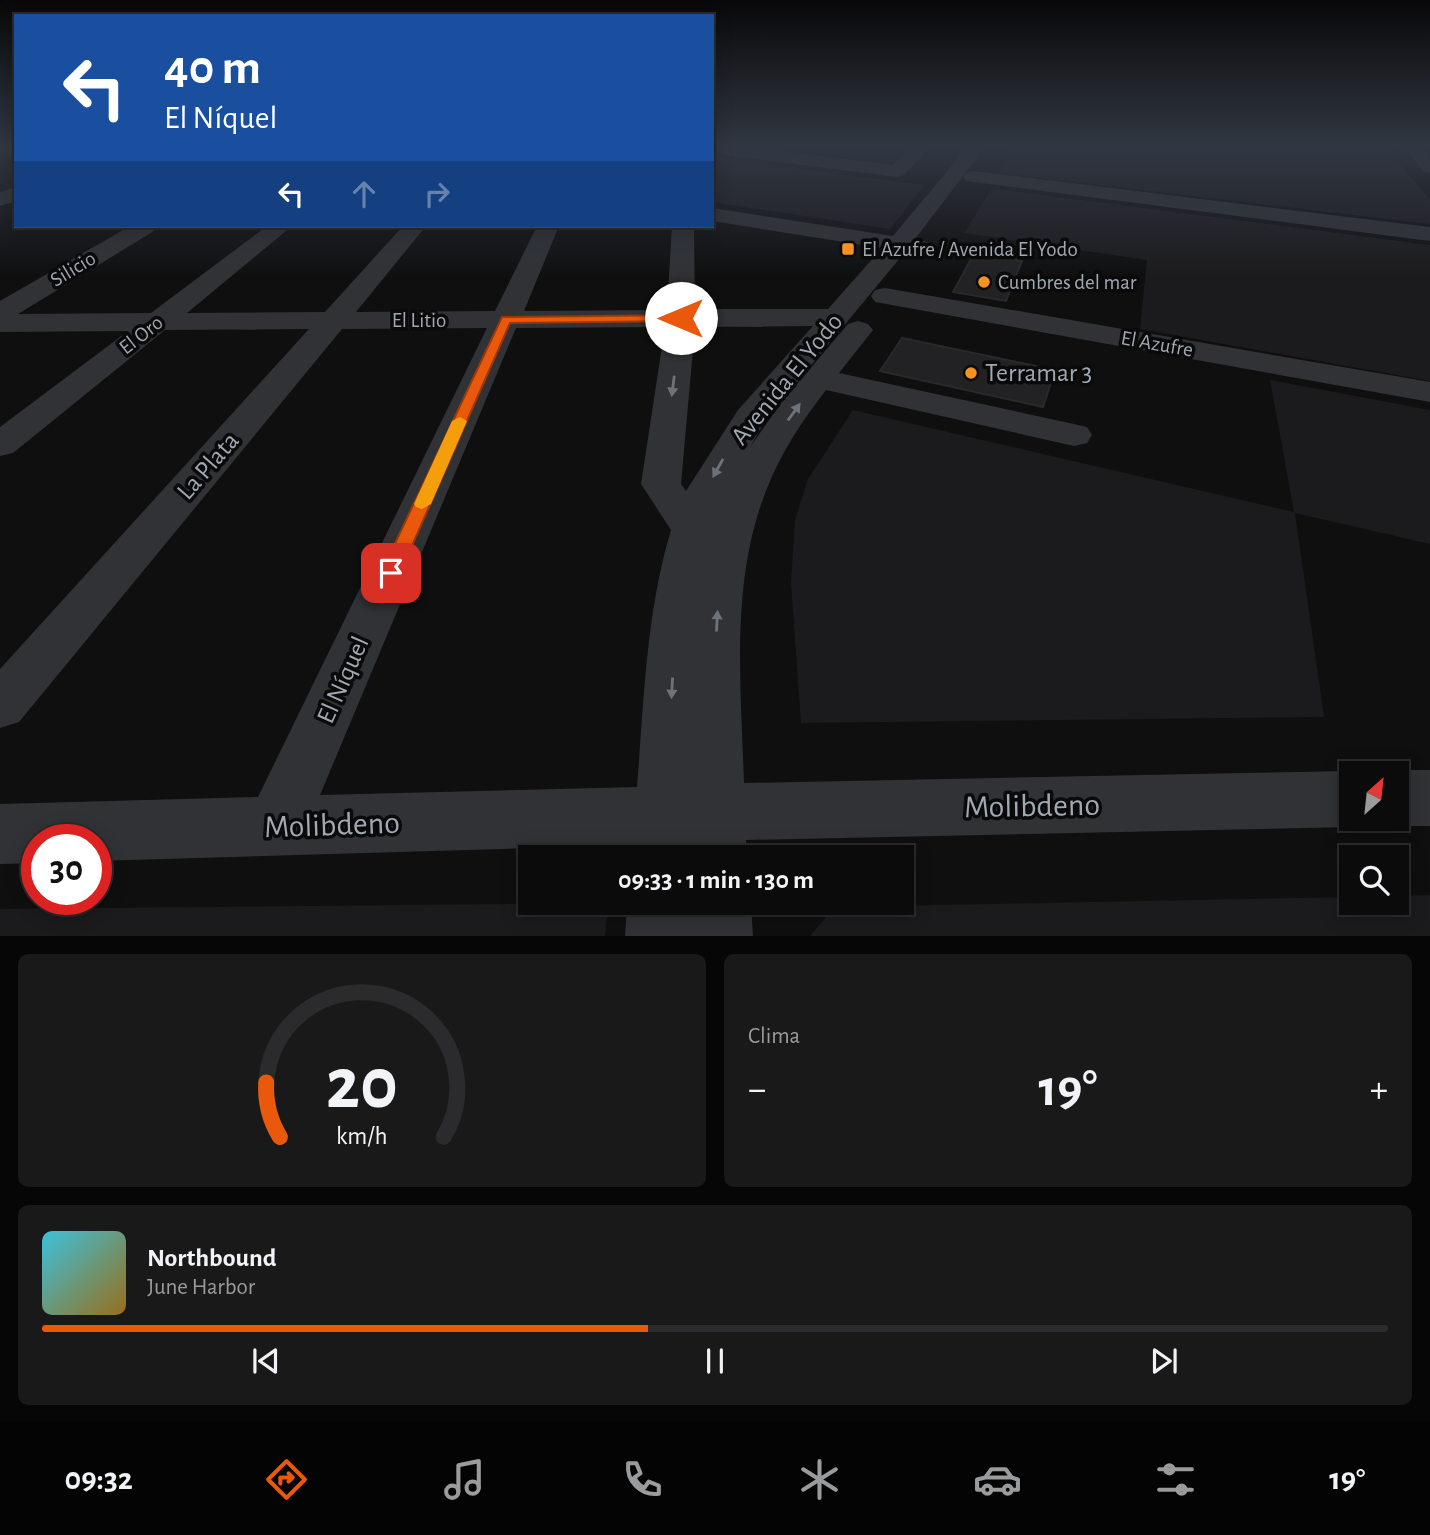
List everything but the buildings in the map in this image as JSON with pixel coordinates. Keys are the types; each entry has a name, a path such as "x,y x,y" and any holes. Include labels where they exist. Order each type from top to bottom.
{"street":[{"name":"Avenida El Yodo","path":"689,835 715,646 722,566 740,507 761,461 885,296 940,190"},
{"name":"Avenida El Yodo","path":"689,835 676,610 692,530 709,484 750,417 837,317 910,246 961,190"},
{"path":"1075,190 1430,234"},
{"path":"714,214 910,246"},
{"name":"Silicio","path":"0,313 143,228"},
{"name":"El Oro","path":"0,445 278,228"},
{"name":"La Plata","path":"0,706 413,228"},
{"name":"El Níquel","path":"276,827 547,228"},
{"path":"683,228 681,318 661,484 692,530"},
{"name":"El Azufre","path":"885,296 1430,392"},
{"name":"El Litio","path":"0,323 837,317"},
{"path":"820,379 1074,435"},
{"path":"1409,798 1430,798"},
{"name":"Molibdeno","path":"0,834 276,827 689,835 1339,800"},
{"path":"660,936 661,915"},
{"path":"717,915 718,936"}],"shaded area":[{"path":"714,190 920,190 890,229 714,202"},
{"path":"991,190 1430,245 1430,381 1140,329 1147,260 964,233"},
{"path":"1140,190 1421,190 1430,200 1430,224"},
{"path":"1270,380 1430,410 1430,544 1295,513 1324,717 801,723 791,583 795,520 808,479 853,410 1294,512"},
{"path":"1430,895 1430,936 810,936 828,915 914,915 914,905 1339,897 1339,915 1409,915 1409,896"},
{"path":"518,904 518,915 607,915 605,936 0,936 0,909 21,909 21,915 112,915 112,908"}],"slow traffic":[{"path":"422,504 460,421"}],"place":[{"name":"El Azufre / Avenida El Yodo","path":"848,249"},
{"name":"Cumbres del mar","path":"984,282"},
{"name":"Terramar 3","path":"971,373"}],"route":[{"path":"391,573 506,320 681,318"}]}
